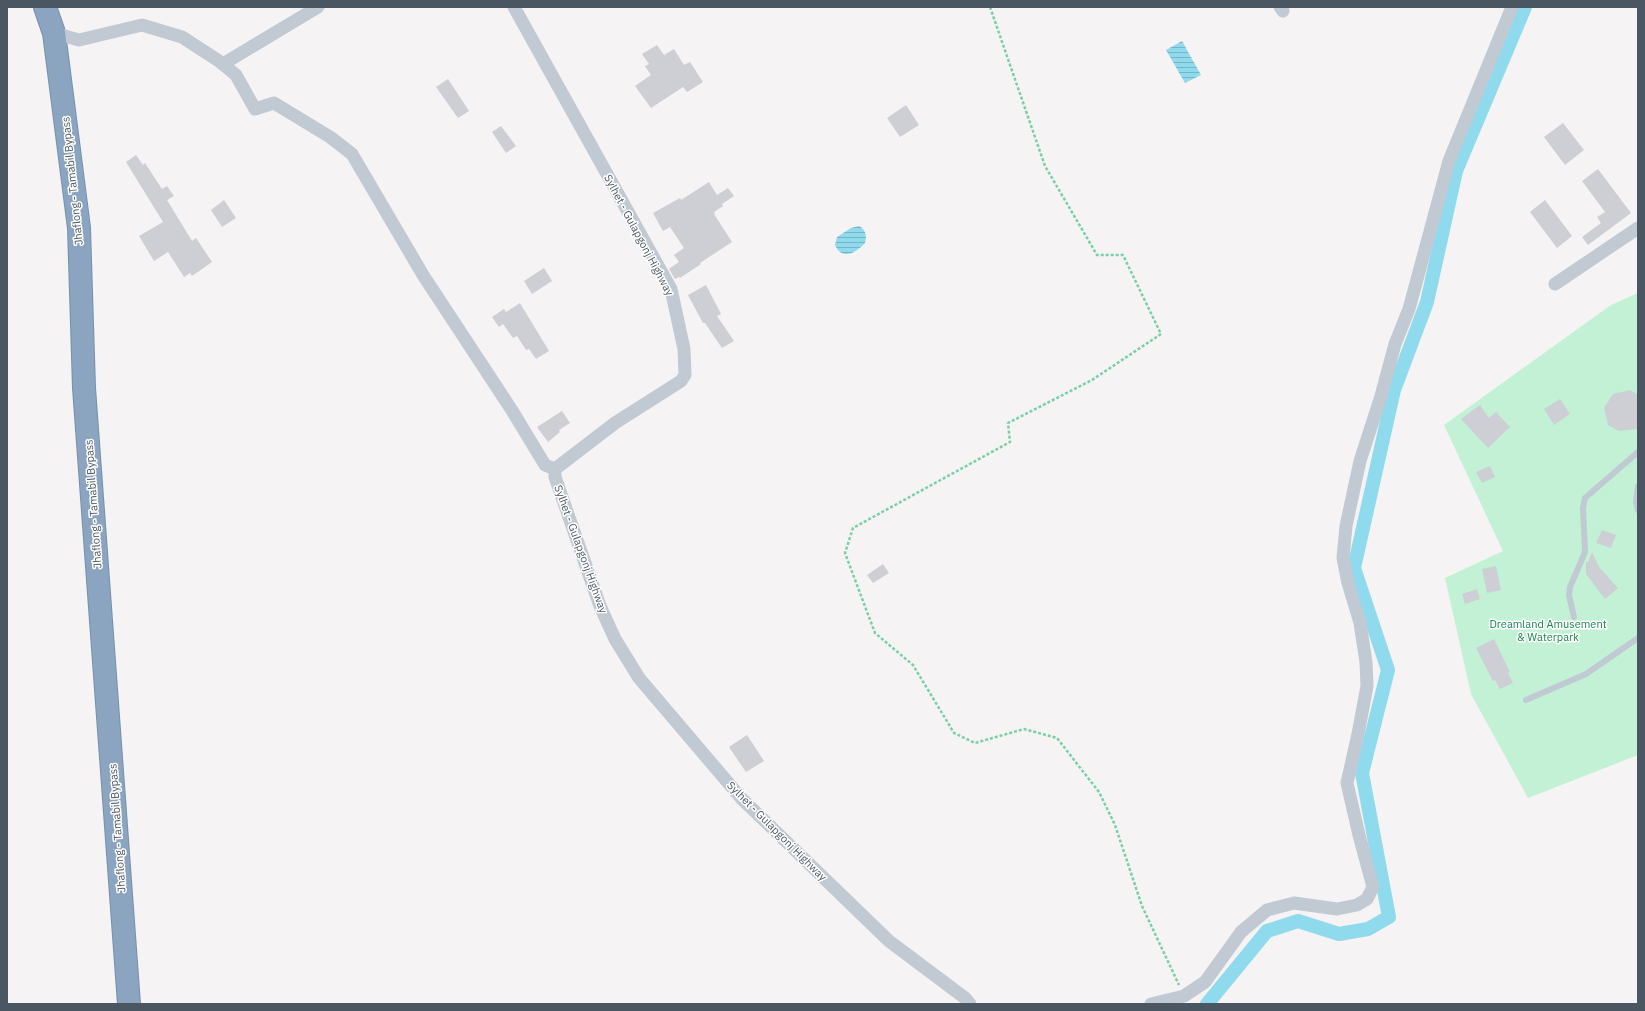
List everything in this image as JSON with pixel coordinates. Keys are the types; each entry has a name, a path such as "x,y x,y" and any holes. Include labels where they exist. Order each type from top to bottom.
{"highway":[{"name":"Jhaflong - Tamabil Bypass","path":"45,7 54,33 79,228 84,388 130,1004"}],"street":[{"path":"223,64 318,7"},
{"name":"Sylhet - Gulapgonj Highway","path":"515,7 671,289 674,297 684,349 685,375 681,381 615,423 555,469 555,477 600,606 615,639 639,678 742,799 889,941 960,994 970,1004"},
{"path":"1151,1004 1184,996 1205,982 1241,932 1267,910 1294,903 1337,909 1357,905 1367,899 1373,887 1359,836 1347,783 1367,686 1366,662 1360,623 1348,582 1343,558 1346,526 1360,461 1381,396 1395,344 1409,309 1448,161 1512,7"},
{"path":"54,33 79,40 142,25 182,37 223,64 236,75 255,109 274,103 330,138 352,154 423,274 513,412 545,465 555,469"},
{"path":"1555,284 1638,228"}],"lane":[{"path":"1574,617 1569,595 1570,587 1585,552 1583,508 1585,498 1638,452"},
{"path":"1638,486 1636,502 1638,510"},
{"path":"1526,700 1586,674 1638,638"}],"path":[{"path":"990,7 1045,166 1097,255 1124,255 1161,334 1092,380 1008,423 1010,442 852,528 845,553 875,632 913,665 954,733 975,743 1024,728 1056,738 1099,792 1115,825 1142,906 1184,996"}],"green space":[{"name":"Dreamland Amusement & Waterpark","path":"1638,293 1638,755 1528,798 1471,694 1445,578 1503,551 1444,425 1611,305"}],"water":[{"path":"1182,41 1201,75 1185,83 1166,50"},
{"path":"859,226 865,233 865,243 858,250 849,254 841,253 835,245 837,237 851,228"}],"building":[{"path":"657,45 664,55 674,49 684,65 690,62 703,82 687,92 683,87 651,108 635,86 651,75 645,66 649,64 642,54"},
{"path":"448,79 469,111 458,118 436,87"},
{"path":"906,105 919,125 900,137 887,118"},
{"path":"1563,123 1584,150 1565,165 1544,137"},
{"path":"501,126 516,146 506,153 492,132"},
{"path":"136,155 143,165 145,163 162,189 167,186 174,196 167,200 192,241 196,238 212,262 192,276 190,273 184,277 168,252 154,261 139,236 163,222 126,162"},
{"path":"1598,169 1631,213 1588,245 1582,237 1601,223 1597,217 1605,212 1582,181"},
{"path":"709,182 717,195 728,188 734,196 722,204 723,206 714,212 732,242 680,278 675,279 669,269 679,262 674,255 684,248 670,227 663,231 653,213 680,198 681,200"},
{"path":"224,200 236,218 222,227 211,210"},
{"path":"1545,200 1572,236 1557,248 1530,212"},
{"path":"544,268 552,281 532,294 524,281"},
{"path":"706,285 721,314 717,316 734,341 722,348 705,323 703,323 688,295"},
{"path":"520,303 549,351 536,359 529,349 526,350 517,336 513,338 503,324 499,327 492,317 504,309 506,312"},
{"path":"1630,390 1638,395 1638,429 1619,431 1608,425 1604,408 1613,394"},
{"path":"1560,399 1570,414 1554,425 1544,409"},
{"path":"1480,405 1489,418 1496,412 1510,427 1488,448 1461,419"},
{"path":"562,411 570,423 559,430 560,432 548,442 537,427"},
{"path":"1490,466 1495,477 1482,483 1476,472"},
{"path":"1602,530 1616,535 1611,548 1596,543"},
{"path":"1592,552 1599,567 1618,588 1605,599 1586,574 1586,562 1588,562"},
{"path":"883,564 889,573 873,583 867,575"},
{"path":"1496,566 1501,590 1487,593 1482,569"},
{"path":"1477,589 1480,599 1465,604 1462,594"},
{"path":"1494,639 1510,672 1508,673 1513,683 1500,689 1495,680 1493,681 1476,648"},
{"path":"747,735 764,761 746,772 729,747"}],"waterway":[{"path":"1207,1004 1267,931 1298,921 1339,934 1368,929 1389,917 1362,773 1388,670 1354,568 1394,390 1427,302 1456,171 1525,7"}]}
